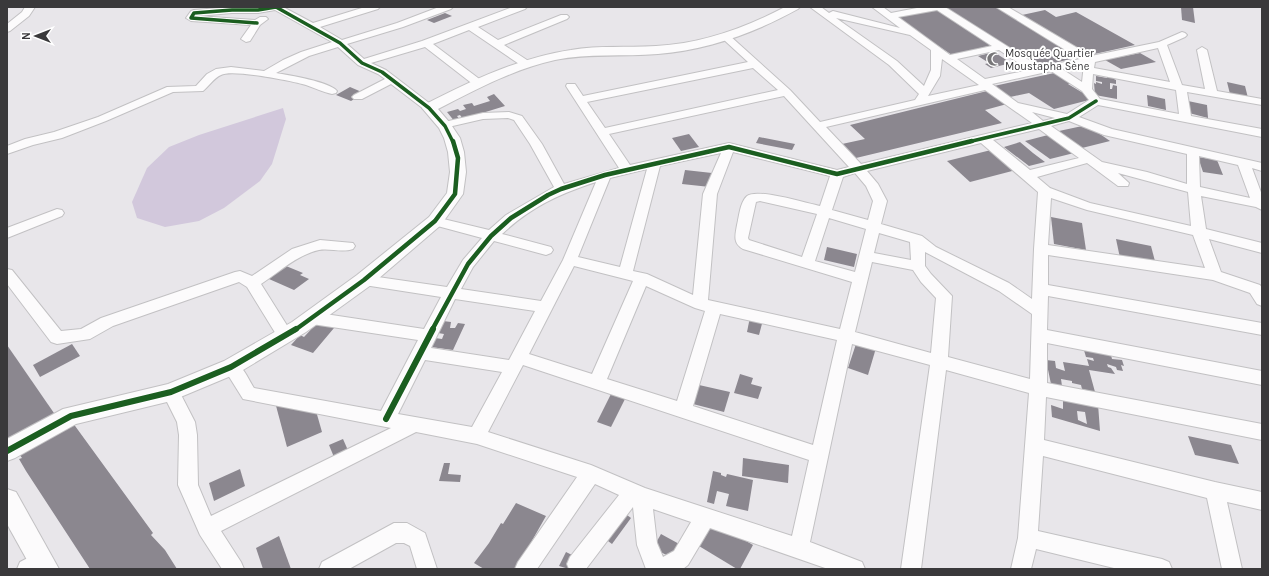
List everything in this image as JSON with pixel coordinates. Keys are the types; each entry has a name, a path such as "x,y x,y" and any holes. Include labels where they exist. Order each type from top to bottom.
{"street":[{"path":"7,30 26,14 30,7"},
{"path":"7,451 71,416 171,392 230,367 312,318 364,280 435,221 455,194 458,172 456,152 452,138 444,125 429,108 382,72 362,63 340,43 276,7 258,10 194,13 191,18 257,23"},
{"path":"312,26 375,7"},
{"path":"267,74 287,62 305,54 400,25 448,7"},
{"path":"362,63 426,42 522,7"},
{"path":"429,108 478,83 526,64 573,53 658,50 701,43 726,37 759,25 794,7"},
{"path":"815,7 847,18 916,35"},
{"path":"815,7 893,63 922,98"},
{"path":"877,7 1123,184"},
{"path":"890,16 936,7"},
{"path":"939,7 1038,71"},
{"path":"1001,7 1089,65 1179,88 1262,102"},
{"path":"246,39 257,23 281,9"},
{"path":"497,44 564,17"},
{"path":"470,26 526,64"},
{"path":"817,126 922,98 985,85 1038,71 1053,68 1089,65 1162,44 1182,35"},
{"path":"726,37 786,92 856,169 872,184 880,201 846,336 799,548"},
{"path":"426,42 478,83"},
{"path":"1162,44 1179,88 1185,118"},
{"path":"949,58 1000,47"},
{"path":"922,98 936,75 939,60 936,50"},
{"path":"1202,50 1212,94"},
{"path":"581,100 755,64"},
{"path":"1086,89 1089,65"},
{"path":"1053,68 1086,89 1096,101 1131,109 1262,133"},
{"path":"7,150 29,142 58,135 102,119 171,89 199,89 214,74 221,71 267,74 293,78 319,85 332,91"},
{"path":"358,97 391,80"},
{"path":"571,86 627,170"},
{"path":"602,132 786,92"},
{"path":"386,419 451,293 468,264 491,236 511,218 548,195 561,189 605,175 729,147 837,174 1069,118 1096,101"},
{"path":"1012,104 1082,121 1108,132 1262,167"},
{"path":"444,125 483,116 509,115 518,118 536,144 561,189"},
{"path":"983,138 1045,191 1087,206 1262,248"},
{"path":"683,411 707,306 710,194 729,147"},
{"path":"1193,151 1194,190 1199,232 1215,275"},
{"path":"1028,175 1093,162 1194,190 1261,205"},
{"path":"1243,162 1261,205"},
{"path":"625,274 655,163"},
{"path":"807,264 837,174"},
{"path":"476,436 570,260 605,175"},
{"path":"1021,569 1028,538 1038,388 1041,248 1045,191"},
{"path":"860,279 748,246 743,243 741,238 750,201 753,198 760,198 825,212 918,239 931,250 1004,287 1040,312"},
{"path":"7,233 57,213"},
{"path":"435,221 546,250"},
{"path":"910,569 939,361 944,296 926,278 918,266 918,239"},
{"path":"252,283 297,252 320,246 348,246"},
{"path":"1041,248 1215,275 1255,289 1262,300"},
{"path":"866,256 918,266"},
{"path":"570,260 642,278 707,306 846,336 1038,388 1262,432"},
{"path":"7,274 57,338 84,335 107,322 227,279 240,276 252,283 285,335"},
{"path":"597,383 642,278"},
{"path":"364,280 545,307"},
{"path":"1040,289 1262,329"},
{"path":"312,318 429,336"},
{"path":"1039,335 1262,378"},
{"path":"421,353 516,362 597,383 820,455"},
{"path":"230,367 249,394 476,436 591,473 637,494 799,548 848,568"},
{"path":"171,392 186,422 188,485 207,528 234,569"},
{"path":"207,528 415,424"},
{"path":"1034,446 1215,491 1262,501"},
{"path":"525,569 591,473"},
{"path":"1215,491 1232,569"},
{"path":"577,564 637,494"},
{"path":"637,494 647,545 653,556 657,569 671,564 681,558 705,517"},
{"path":"7,500 38,566"},
{"path":"329,569 394,533 407,533 418,540 427,569"},
{"path":"1028,538 1162,569"}],"shaded area":[{"path":"283,108 286,119 272,164 260,181 224,208 199,221 165,227 137,218 132,202 147,168 169,147 199,135"}],"building":[{"path":"996,7 1079,57 1038,67 945,8"},
{"path":"1181,7 1193,7 1195,23 1182,20"},
{"path":"934,8 993,45 952,55 894,17"},
{"path":"1045,10 1056,17 1076,12 1135,45 1090,55 1022,15"},
{"path":"445,13 452,16 434,23 427,20"},
{"name":"Mosquée Quartier Moustapha Sène","path":"994,52 1011,63 991,68 985,64 989,63 978,56"},
{"path":"1140,53 1156,62 1121,69 1105,60"},
{"path":"1059,72 1075,82 1068,84 1093,99 1054,109 1029,93 1010,97 994,86"},
{"path":"1107,74 1113,76 1116,80 1116,84 1110,83 1110,89 1112,89 1113,85 1117,86 1117,99 1095,95 1094,83 1096,84 1096,82 1102,84 1102,82 1096,81 1096,76 1107,78"},
{"path":"1227,82 1245,86 1248,98 1230,94"},
{"path":"350,87 364,93 351,101 336,95"},
{"path":"987,91 1007,104 985,110 1002,123 856,158 842,144 865,139 850,125"},
{"path":"494,94 505,106 463,119 460,115 457,116 460,120 455,122 447,112 458,109 460,111 466,109 463,105 472,103 474,106 490,101 487,97"},
{"path":"1147,95 1165,99 1166,110 1148,106"},
{"path":"1188,101 1207,105 1208,118 1189,113"},
{"path":"1087,125 1110,141 1082,148 1059,131"},
{"path":"689,134 699,147 681,151 672,138"},
{"path":"1048,135 1074,153 1050,159 1025,141"},
{"path":"759,137 795,144 792,150 756,143"},
{"path":"1020,142 1045,162 1029,166 1004,147"},
{"path":"991,150 1016,170 970,182 947,161"},
{"path":"1198,157 1217,160 1223,175 1203,172"},
{"path":"685,170 712,173 710,187 682,184"},
{"path":"1051,217 1082,223 1086,250 1054,244"},
{"path":"1116,239 1151,246 1156,265 1120,258"},
{"path":"827,247 857,254 854,267 824,260"},
{"path":"286,266 303,273 300,275 309,279 294,290 269,279"},
{"path":"750,317 763,320 759,335 747,332"},
{"path":"443,321 451,322 450,328 455,328 458,323 465,324 453,350 431,347 435,338 442,339 444,334 438,333"},
{"path":"318,322 334,328 313,353 291,345 300,335 304,337"},
{"path":"857,341 876,348 868,375 848,368"},
{"path":"72,344 80,356 40,377 33,365"},
{"path":"7,345 56,416 11,442 7,436"},
{"path":"1083,347 1110,351 1112,359 1122,360 1124,366 1121,365 1123,371 1117,370 1116,367 1107,364 1115,374 1089,370 1095,392 1082,389 1081,385 1072,383 1072,381 1061,379 1062,386 1051,384 1046,360 1055,361 1056,368 1065,371 1063,362 1089,366 1087,359 1094,361 1093,358 1086,357"},
{"path":"740,374 753,378 751,384 762,387 758,399 734,393"},
{"path":"699,385 730,392 724,412 693,404"},
{"path":"612,392 626,397 611,427 597,422"},
{"path":"1063,395 1098,404 1100,431 1052,417 1051,405 1063,409","holes":["1077,411 1085,412 1087,424 1078,420"]},
{"path":"275,402 316,411 322,432 287,447"},
{"path":"70,419 153,533 151,535 165,550 177,569 90,569 26,471 19,459 22,458 17,451"},
{"path":"1188,436 1231,445 1239,464 1195,455"},
{"path":"343,439 350,455 336,462 329,445"},
{"path":"743,458 789,465 788,483 742,476"},
{"path":"444,463 450,463 448,474 461,475 460,482 439,481"},
{"path":"240,469 245,486 214,501 209,483"},
{"path":"713,471 721,473 721,475 726,477 727,474 753,480 748,511 726,506 729,494 717,491 714,504 707,502"},
{"path":"516,503 546,516 516,569 484,569 474,563 489,543 501,523 503,524"},
{"path":"623,512 631,518 612,544 604,538"},
{"path":"708,519 753,545 740,569 737,569 694,543"},
{"path":"661,534 681,545 674,559 653,548"},
{"path":"279,536 291,569 263,569 256,548"},
{"path":"566,552 576,557 569,569 559,566"}],"cycle path":[{"path":"7,451 71,416 171,392 231,367 299,327 364,280 435,221 455,194 458,158 452,138 445,126 429,108 382,72 362,63 340,43 276,7 258,10 232,10 194,13 191,18 257,23"},
{"path":"386,419 451,293 468,264 491,236 511,218 548,195 561,189 605,175 729,147 837,174 1069,118 1096,101"}],"place":[{"name":"Mosquée Quartier Moustapha Sène","path":"994,59"}]}
